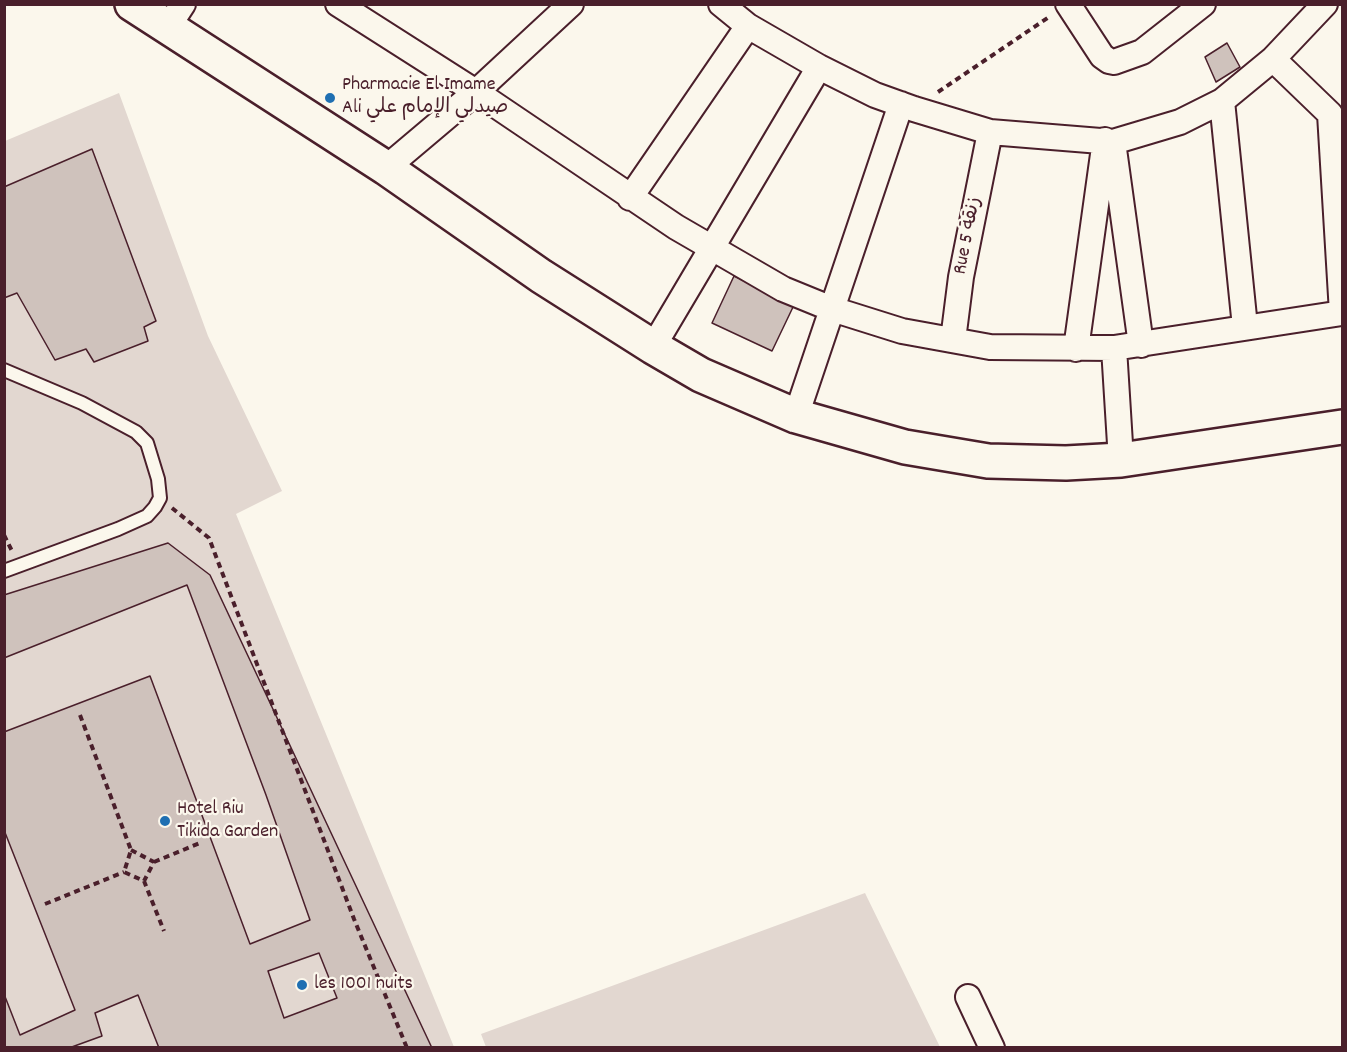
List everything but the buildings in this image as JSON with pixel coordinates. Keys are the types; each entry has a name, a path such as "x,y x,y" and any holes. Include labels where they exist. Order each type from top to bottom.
{"street":[{"path":"132,4 175,16 541,276 653,346 701,375 796,416 905,447 988,461 1066,463 1121,460 1342,427"},
{"path":"338,4 476,92 630,198 783,289 832,309 902,330 990,347 1114,348 1342,313 1336,114 1273,59"},
{"path":"386,168 476,92 571,4"},
{"path":"721,4 748,26 819,67 875,95 990,132 1109,141 1180,122 1222,102 1273,59 1325,4"},
{"path":"1063,8 1108,61 1121,60 1142,52 1203,4"},
{"path":"630,198 748,26"},
{"path":"653,346 819,67"},
{"path":"1222,102 1245,327"},
{"path":"796,416 832,309 907,106"},
{"name":"Rue 5 زنقة","path":"953,340 960,277 990,132"},
{"path":"1109,141 1141,345"},
{"path":"1076,349 1109,141"},
{"path":"1114,348 1121,460"},
{"path":"968,997 992,1047"}],"lane":[{"path":"4,370 82,403 136,432 147,443 158,479 160,498 156,507 147,516 4,571"}],"path":[{"path":"907,106 1063,8"},
{"path":"160,498 208,538 354,919 407,1047"},
{"path":"80,715 131,850 124,872"},
{"path":"144,881 154,862 200,843"},
{"path":"131,850 154,862"},
{"path":"45,904 124,872 144,881 164,931"}],"shaded area":[{"path":"119,93 208,336 282,491 236,514 454,1047 5,1048 5,141"},
{"path":"865,893 940,1047 486,1047 481,1034"}],"place":[{"name":"Pharmacie El Imame Ali صيدلي الإمام علي","path":"330,98"},
{"name":"Hotel Riu Tikida Garden","path":"165,821"},
{"name":"les 1001 nuits","path":"302,985"}]}
